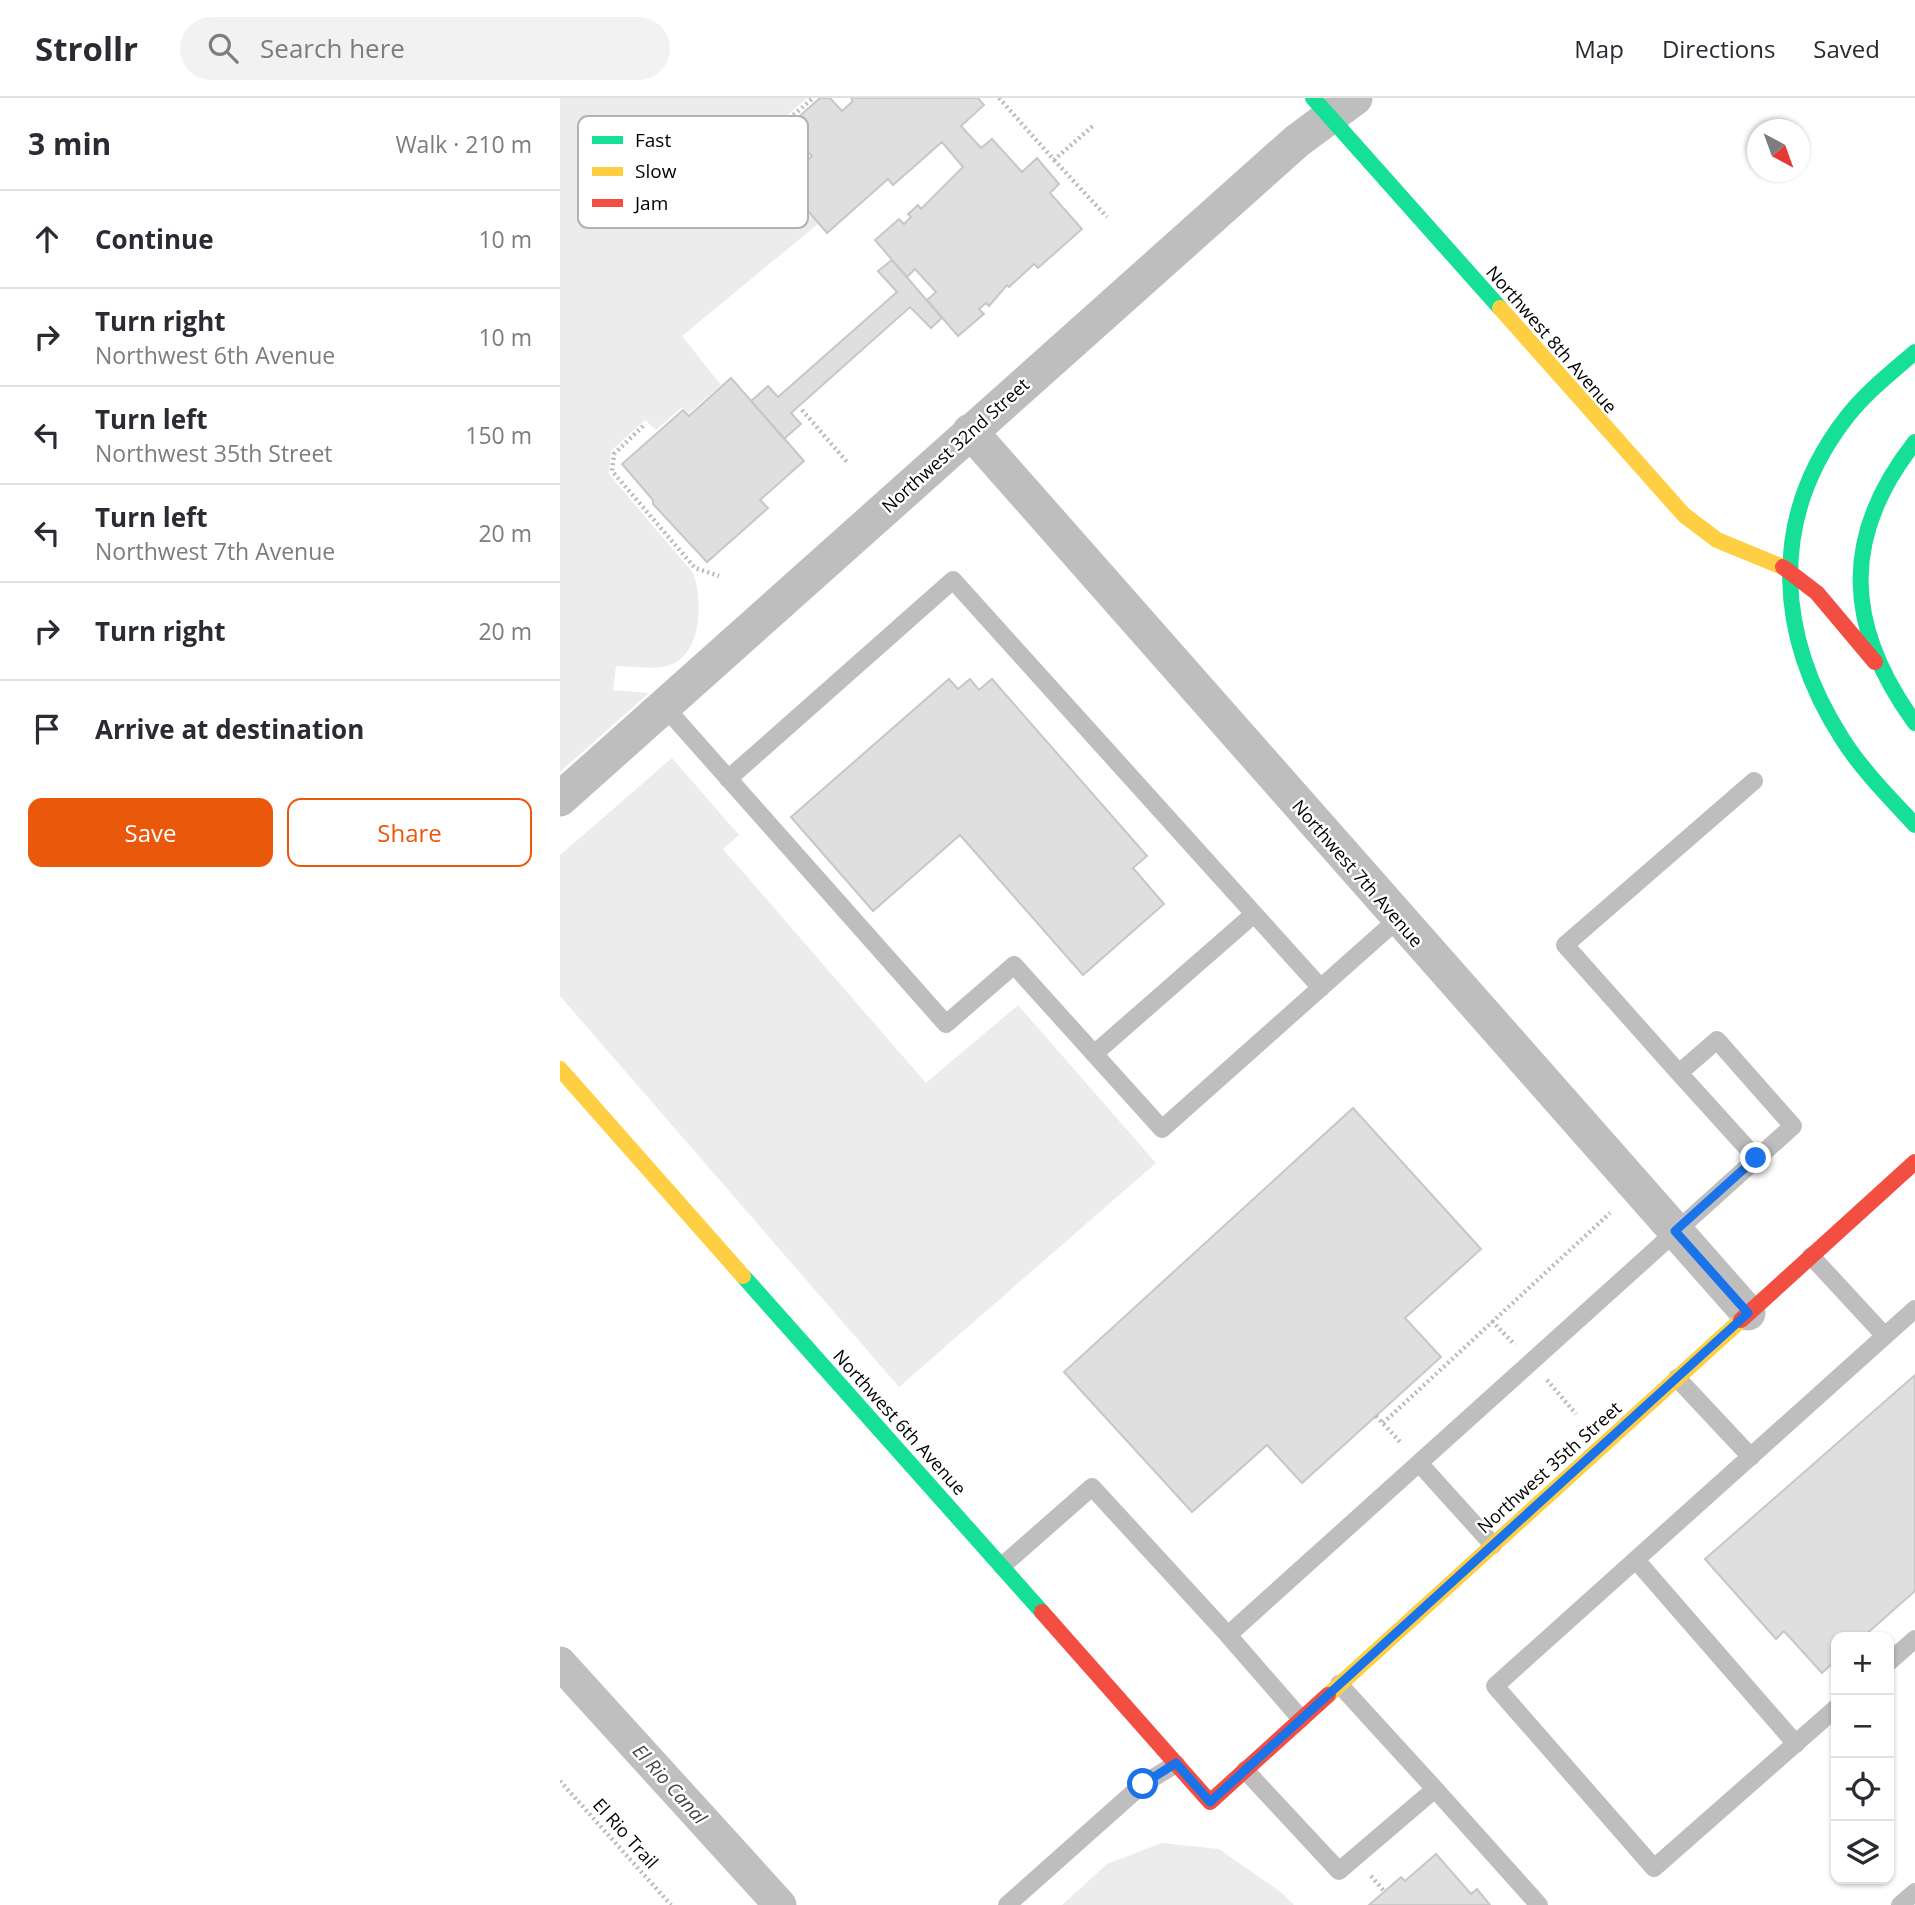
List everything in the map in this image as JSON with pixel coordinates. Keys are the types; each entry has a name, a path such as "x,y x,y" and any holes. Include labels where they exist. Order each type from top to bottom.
{"street":[{"name":"Northwest 32nd Street","path":"560,799 1297,141 1333,104"},
{"name":"Northwest 8th Avenue","path":"1333,104 1684,515 1717,540 1788,569 1823,600 1875,662"},
{"path":"1915,352 1866,395 1830,441 1805,492 1788,569 1793,610 1817,692 1844,743 1915,825"},
{"name":"Northwest 7th Avenue","path":"970,431 1748,1313"},
{"path":"1915,442 1879,493 1862,546 1860,606 1875,662 1900,706 1915,723"},
{"name":"Northwest 6th Avenue","path":"560,1069 1210,1802"},
{"name":"Northwest 35th Street","path":"1210,1802 1915,1162"}],"lane":[{"path":"728,779 953,580 1321,988"},
{"path":"664,706 946,1024 1014,965 1162,1129 1398,919"},
{"path":"1754,781 1565,945 1756,1158"},
{"path":"1094,1054 1254,914"},
{"path":"1228,1635 1793,1126 1717,1040 1679,1073"},
{"path":"1811,1256 1885,1336"},
{"path":"1831,1712 1654,1868 1495,1686 1915,1309"},
{"path":"1677,1378 1751,1457"},
{"path":"1419,1463 1493,1545"},
{"path":"1002,1566 1092,1487 1301,1719"},
{"path":"1636,1560 1796,1744"},
{"path":"1894,1658 1915,1639"},
{"path":"1339,1684 1539,1905"},
{"path":"1007,1905 1143,1784 1176,1763"},
{"path":"1245,1770 1339,1871 1435,1789"},
{"path":"1900,1905 1915,1892"}],"path":[{"path":"792,116 813,98"},
{"path":"999,98 1107,217"},
{"path":"1054,160 1095,124"},
{"path":"802,410 847,462"},
{"path":"643,426 614,453 614,475 695,568 719,576"},
{"path":"1383,1423 1610,1213"},
{"path":"1377,1416 1419,1463"},
{"name":"El Rio Trail","path":"560,1781 671,1905"}],"shaded area":[{"path":"560,98 807,98 786,116 578,116 578,228 808,228 808,213 818,224 682,336 721,385 689,413 682,407 656,430 645,420 611,451 609,474 693,573 698,598 697,626 688,651 667,666 616,666 613,690 649,693 560,772"},
{"path":"672,758 739,835 723,849 926,1083 1018,1005 1156,1163 899,1387 560,996 560,855"},
{"path":"1162,1843 1219,1849 1282,1893 1294,1905 1062,1905 1107,1864"}],"building":[{"path":"820,98 830,98 842,111 853,101 851,98 978,98 984,105 961,126 981,148 992,139 1022,172 1037,158 1059,184 1050,193 1082,229 1038,268 1034,264 1009,287 1007,285 989,306 986,303 979,309 984,314 958,336 927,300 936,292 915,269 907,277 875,240 899,219 904,224 911,217 908,214 918,205 921,209 963,167 942,142 893,185 888,179 827,233 808,211 808,160 812,156 808,152 808,116 800,116"},
{"path":"892,260 942,318 931,328 910,307 791,413 801,424 784,439 751,401 768,386 778,397 897,292 878,271"},
{"path":"731,378 804,461 760,500 768,508 707,562 653,504 653,500 622,464 683,410 689,416"},
{"path":"949,679 958,689 970,679 979,690 992,679 1147,856 1133,868 1164,904 1083,975 960,835 873,911 791,817"},
{"path":"1353,1108 1481,1249 1405,1318 1441,1357 1302,1483 1267,1445 1192,1512 1064,1372"},
{"path":"1915,1375 1915,1591 1869,1632 1831,1632 1831,1665 1822,1673 1784,1631 1776,1639 1705,1559"},
{"path":"1436,1854 1471,1894 1477,1889 1490,1905 1369,1905 1401,1877 1405,1881"}],"waterway":[{"name":"El Rio Canal","path":"560,1663 780,1905"}],"traffic: fast":[{"path":"1313,98 1500,308"},
{"path":"1915,352 1853,409 1821,457 1803,496 1793,537 1790,578 1794,619 1804,660 1821,700 1859,763 1915,825"},
{"path":"1915,442 1891,477 1874,512 1864,547 1861,582 1864,617 1875,652 1892,687 1915,723"},
{"path":"743,1276 1042,1612"}],"traffic: slow":[{"path":"1500,308 1684,515 1717,540 1783,567"},
{"path":"560,1069 743,1276"},
{"path":"1328,1695 1741,1320"}],"traffic: jam":[{"path":"1783,567 1817,593 1875,662"},
{"path":"1741,1320 1915,1162"},
{"path":"1042,1612 1210,1802 1328,1695"}],"route":[{"path":"1143,1784 1176,1763 1210,1802 1748,1313 1675,1231 1756,1158"}]}
